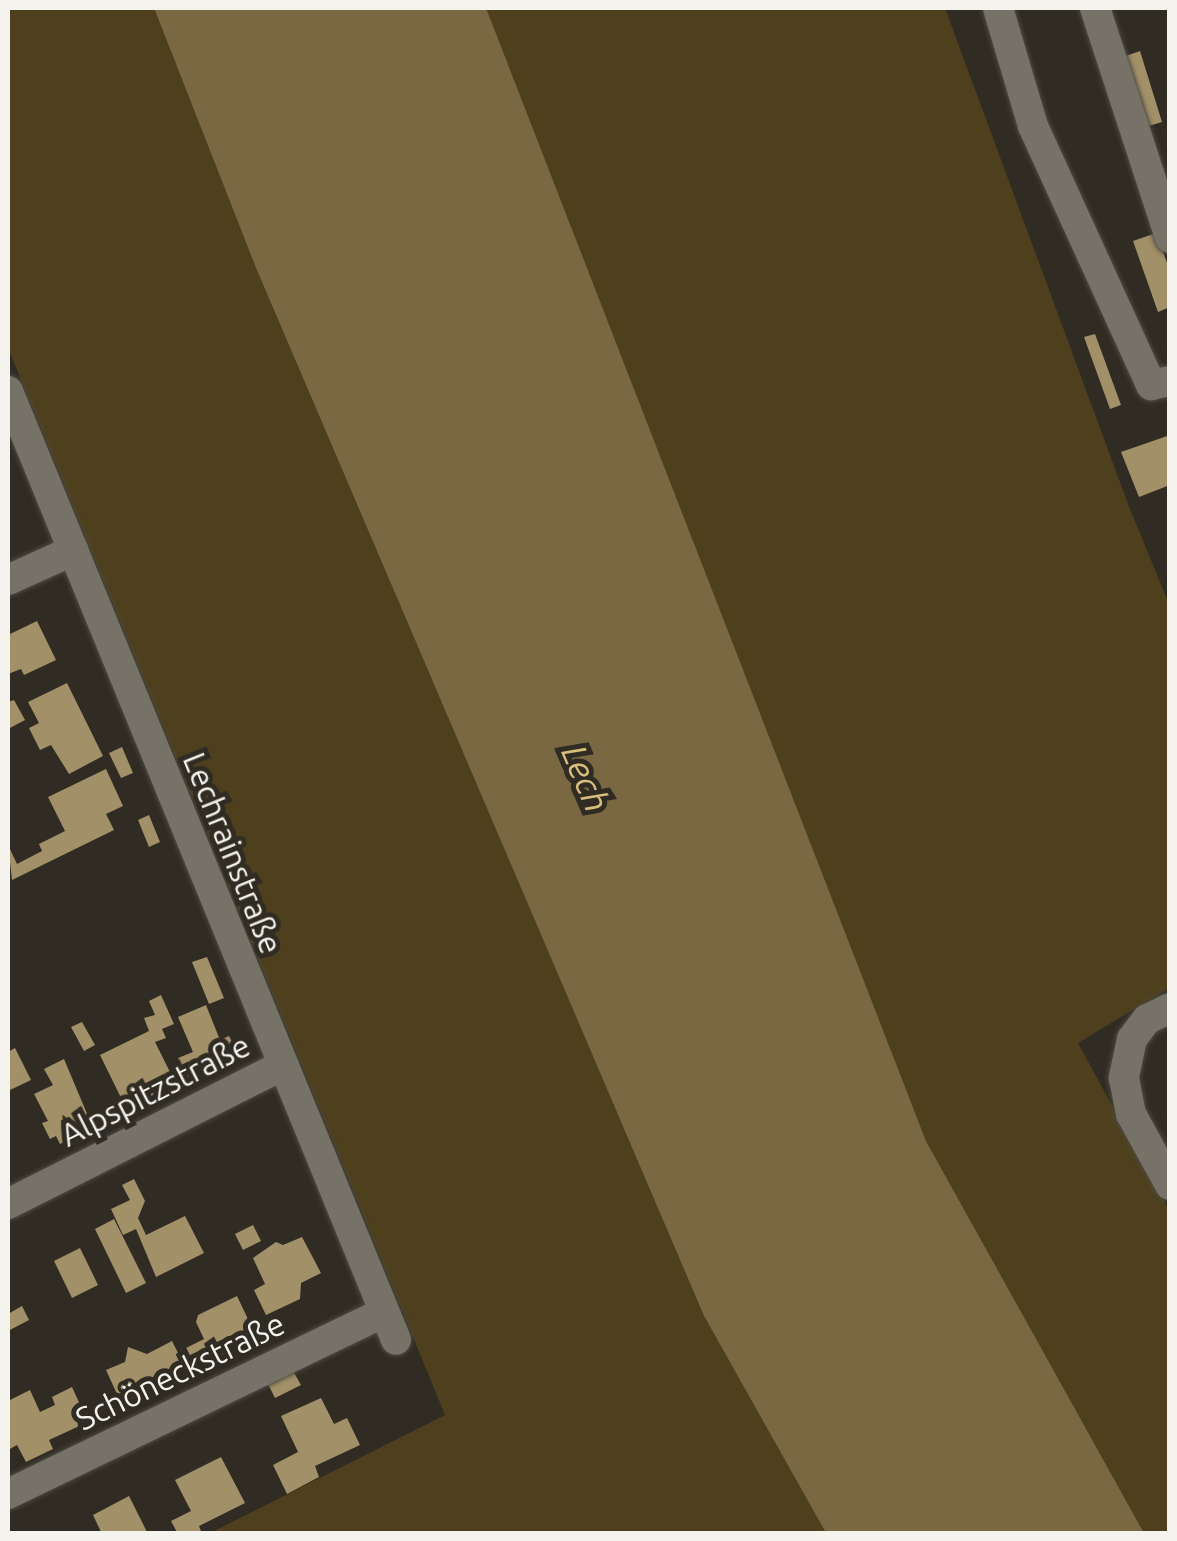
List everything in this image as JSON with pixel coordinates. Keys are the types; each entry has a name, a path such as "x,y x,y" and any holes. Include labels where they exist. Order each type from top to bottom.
{"street":[{"path":"998,8 1033,126 1143,368 1151,385 1170,381"},
{"path":"1095,8 1170,238"},
{"name":"Lechrainstraße","path":"8,391 389,1326"},
{"path":"8,580 74,550"},
{"path":"1170,1008 1147,1020 1132,1039 1124,1078 1131,1114 1170,1185"},
{"name":"Alpspitzstraße","path":"8,1204 281,1066"},
{"name":"Schöneckstraße","path":"8,1494 389,1326"}],"shaded area":[{"path":"8,8 154,8 256,268 704,1316 826,1533 210,1533 445,1415 8,348"},
{"path":"482,8 945,8 1128,504 1169,604 1169,988 1078,1043 1169,1210 1169,1533 1144,1533 926,1141"}],"water":[{"name":"Lech","path":"154,8 486,8 926,1141 1144,1533 826,1533 704,1316 256,268"}],"building":[{"path":"1140,51 1162,122 1145,127 1123,57"},
{"path":"1156,233 1170,271 1170,307 1158,312 1133,241"},
{"path":"1095,334 1121,405 1110,409 1084,337"},
{"path":"1170,435 1170,485 1139,497 1121,452"},
{"path":"37,621 56,660 24,675 21,669 8,674 8,635"},
{"path":"67,683 103,756 69,774 51,745 40,750 29,728 39,723 28,702"},
{"path":"14,700 25,720 8,729 8,702"},
{"path":"122,747 133,773 121,778 109,753"},
{"path":"106,769 123,806 106,814 114,830 12,880 8,845 17,864 42,851 39,844 65,831 48,797"},
{"path":"149,815 160,842 149,847 138,820"},
{"path":"207,957 224,998 209,1004 192,962"},
{"path":"161,995 174,1024 162,1029 166,1038 155,1042 177,1086 127,1110 100,1055 149,1031 144,1018 155,1015 149,1001"},
{"path":"206,1005 220,1040 229,1036 237,1052 227,1056 231,1066 189,1083 178,1058 193,1052 178,1017"},
{"path":"82,1022 95,1045 84,1051 71,1027"},
{"path":"15,1048 31,1080 10,1090 8,1052"},
{"path":"64,1059 93,1128 60,1144 56,1136 50,1139 42,1123 48,1121 34,1094 53,1085 44,1069"},
{"path":"134,1179 145,1201 138,1218 146,1235 185,1216 204,1253 156,1277 136,1229 123,1235 111,1209 130,1200 122,1185"},
{"path":"114,1219 146,1283 126,1293 95,1229"},
{"path":"253,1225 261,1241 243,1250 235,1234"},
{"path":"302,1237 321,1273 301,1283 300,1299 266,1315 254,1290 265,1284 253,1258 276,1242 283,1245"},
{"path":"80,1248 98,1285 72,1298 54,1261"},
{"path":"237,1296 257,1338 236,1353 210,1361 212,1365 192,1375 180,1351 204,1339 196,1322 198,1315"},
{"path":"22,1306 29,1320 8,1331 8,1314"},
{"path":"172,1341 185,1367 164,1379 167,1385 123,1407 106,1370 125,1362 128,1347 147,1354"},
{"path":"293,1371 301,1385 275,1398 268,1384"},
{"path":"72,1387 88,1422 49,1440 53,1449 26,1462 17,1445 8,1450 8,1401 30,1390 40,1412 55,1405 52,1397"},
{"path":"321,1398 334,1424 347,1418 360,1445 315,1466 319,1477 287,1494 273,1465 298,1452 281,1416"},
{"path":"221,1457 245,1503 199,1526 202,1534 178,1534 171,1521 191,1511 175,1480"},
{"path":"129,1496 148,1534 102,1534 93,1515"}]}
